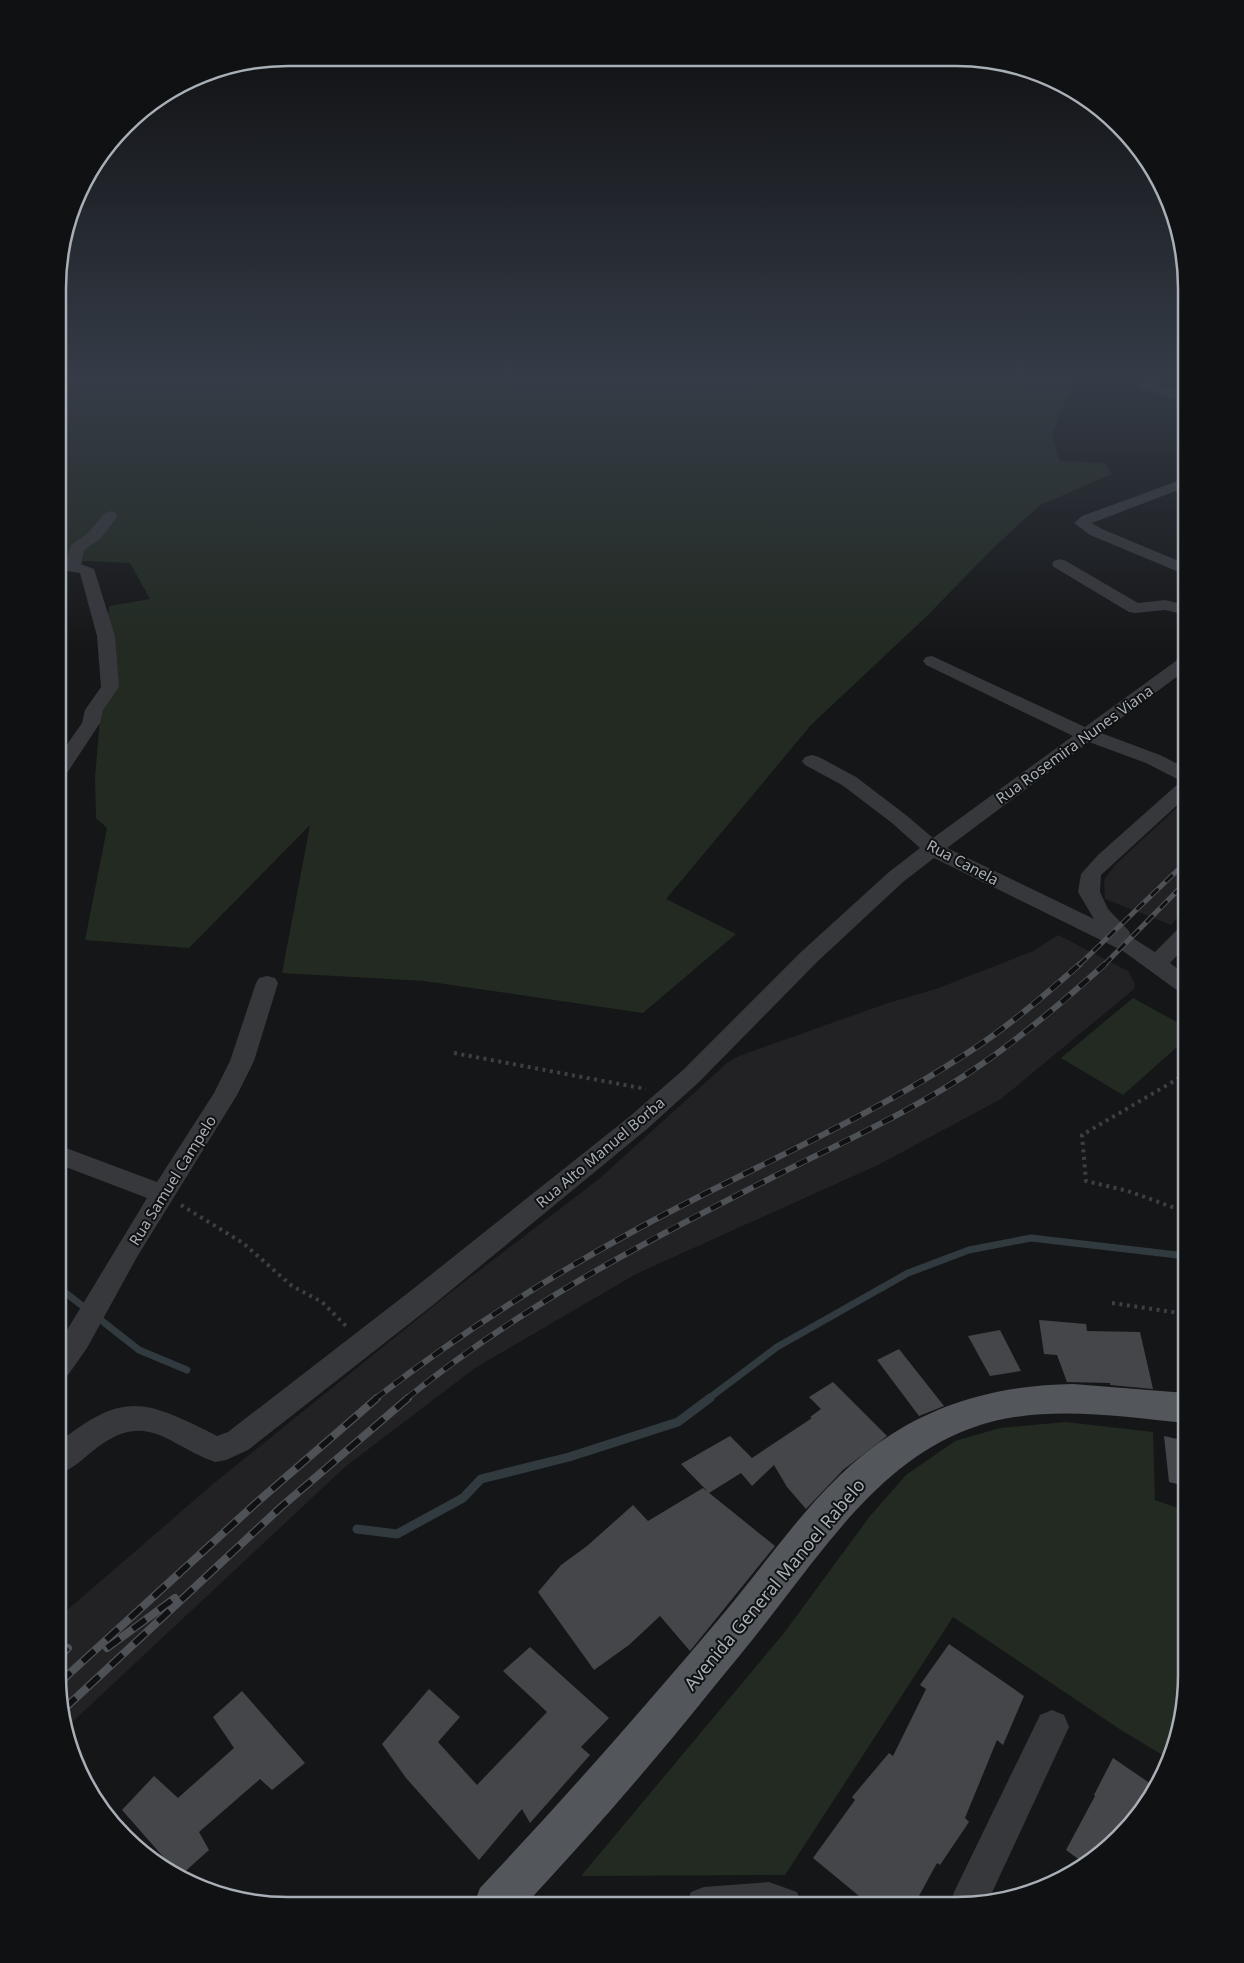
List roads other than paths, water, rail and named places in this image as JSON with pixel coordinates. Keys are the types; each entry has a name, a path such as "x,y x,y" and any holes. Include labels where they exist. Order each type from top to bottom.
{"main road":[{"name":"Avenida General Manoel Rabelo","path":"502,1897 607,1784 758,1602 829,1512 878,1463 922,1433 961,1416 1031,1400 1079,1398 1178,1407"}],"street":[{"path":"1178,485 1087,519 1082,523 1096,532 1178,567"},
{"path":"66,759 110,686 106,636 93,596 90,578 84,570 73,568 72,566 77,548 94,536 110,516"},
{"path":"1060,564 1135,608 1165,605 1178,608"},
{"path":"932,660 963,677 1087,734 1178,772"},
{"name":"Rua Rosemira Nunes Viana","path":"962,826 1178,668"},
{"name":"Rua Canela","path":"812,761 849,781 899,819 932,849 1131,946"},
{"path":"1178,794 1091,874 1089,892 1099,912 1131,946 1178,980"},
{"name":"Rua Alto Manuel Borba","path":"66,1454 110,1424 130,1418 144,1417 216,1449 226,1447 238,1441 563,1185 671,1093 809,957 896,877 962,826"},
{"path":"1157,963 1178,942"},
{"name":"Rua Samuel Campelo","path":"66,1356 77,1340 99,1297 225,1095 242,1061 267,984"},
{"path":"66,1157 163,1194"},
{"path":"971,1896 1052,1727"}],"waterway":[{"path":"708,1399 777,1347 908,1273 969,1250 1031,1238 1178,1255"},
{"path":"66,1293 89,1311"},
{"path":"97,1317 139,1350 187,1370"},
{"path":"357,1529 397,1534 463,1498 481,1479 569,1457 678,1422 710,1398"}],"railway":[{"path":"1079,965 1178,870"},
{"path":"1105,964 1178,890"},
{"path":"375,1399 505,1307 606,1246 682,1205 848,1122 930,1077 998,1032 1080,964"},
{"path":"406,1399 493,1334 584,1277 679,1225 902,1112 952,1084 1026,1031 1105,964"},
{"path":"66,1676 255,1504 377,1398"},
{"path":"68,1705 281,1507 408,1398"},
{"path":"107,1648 175,1598"}]}
